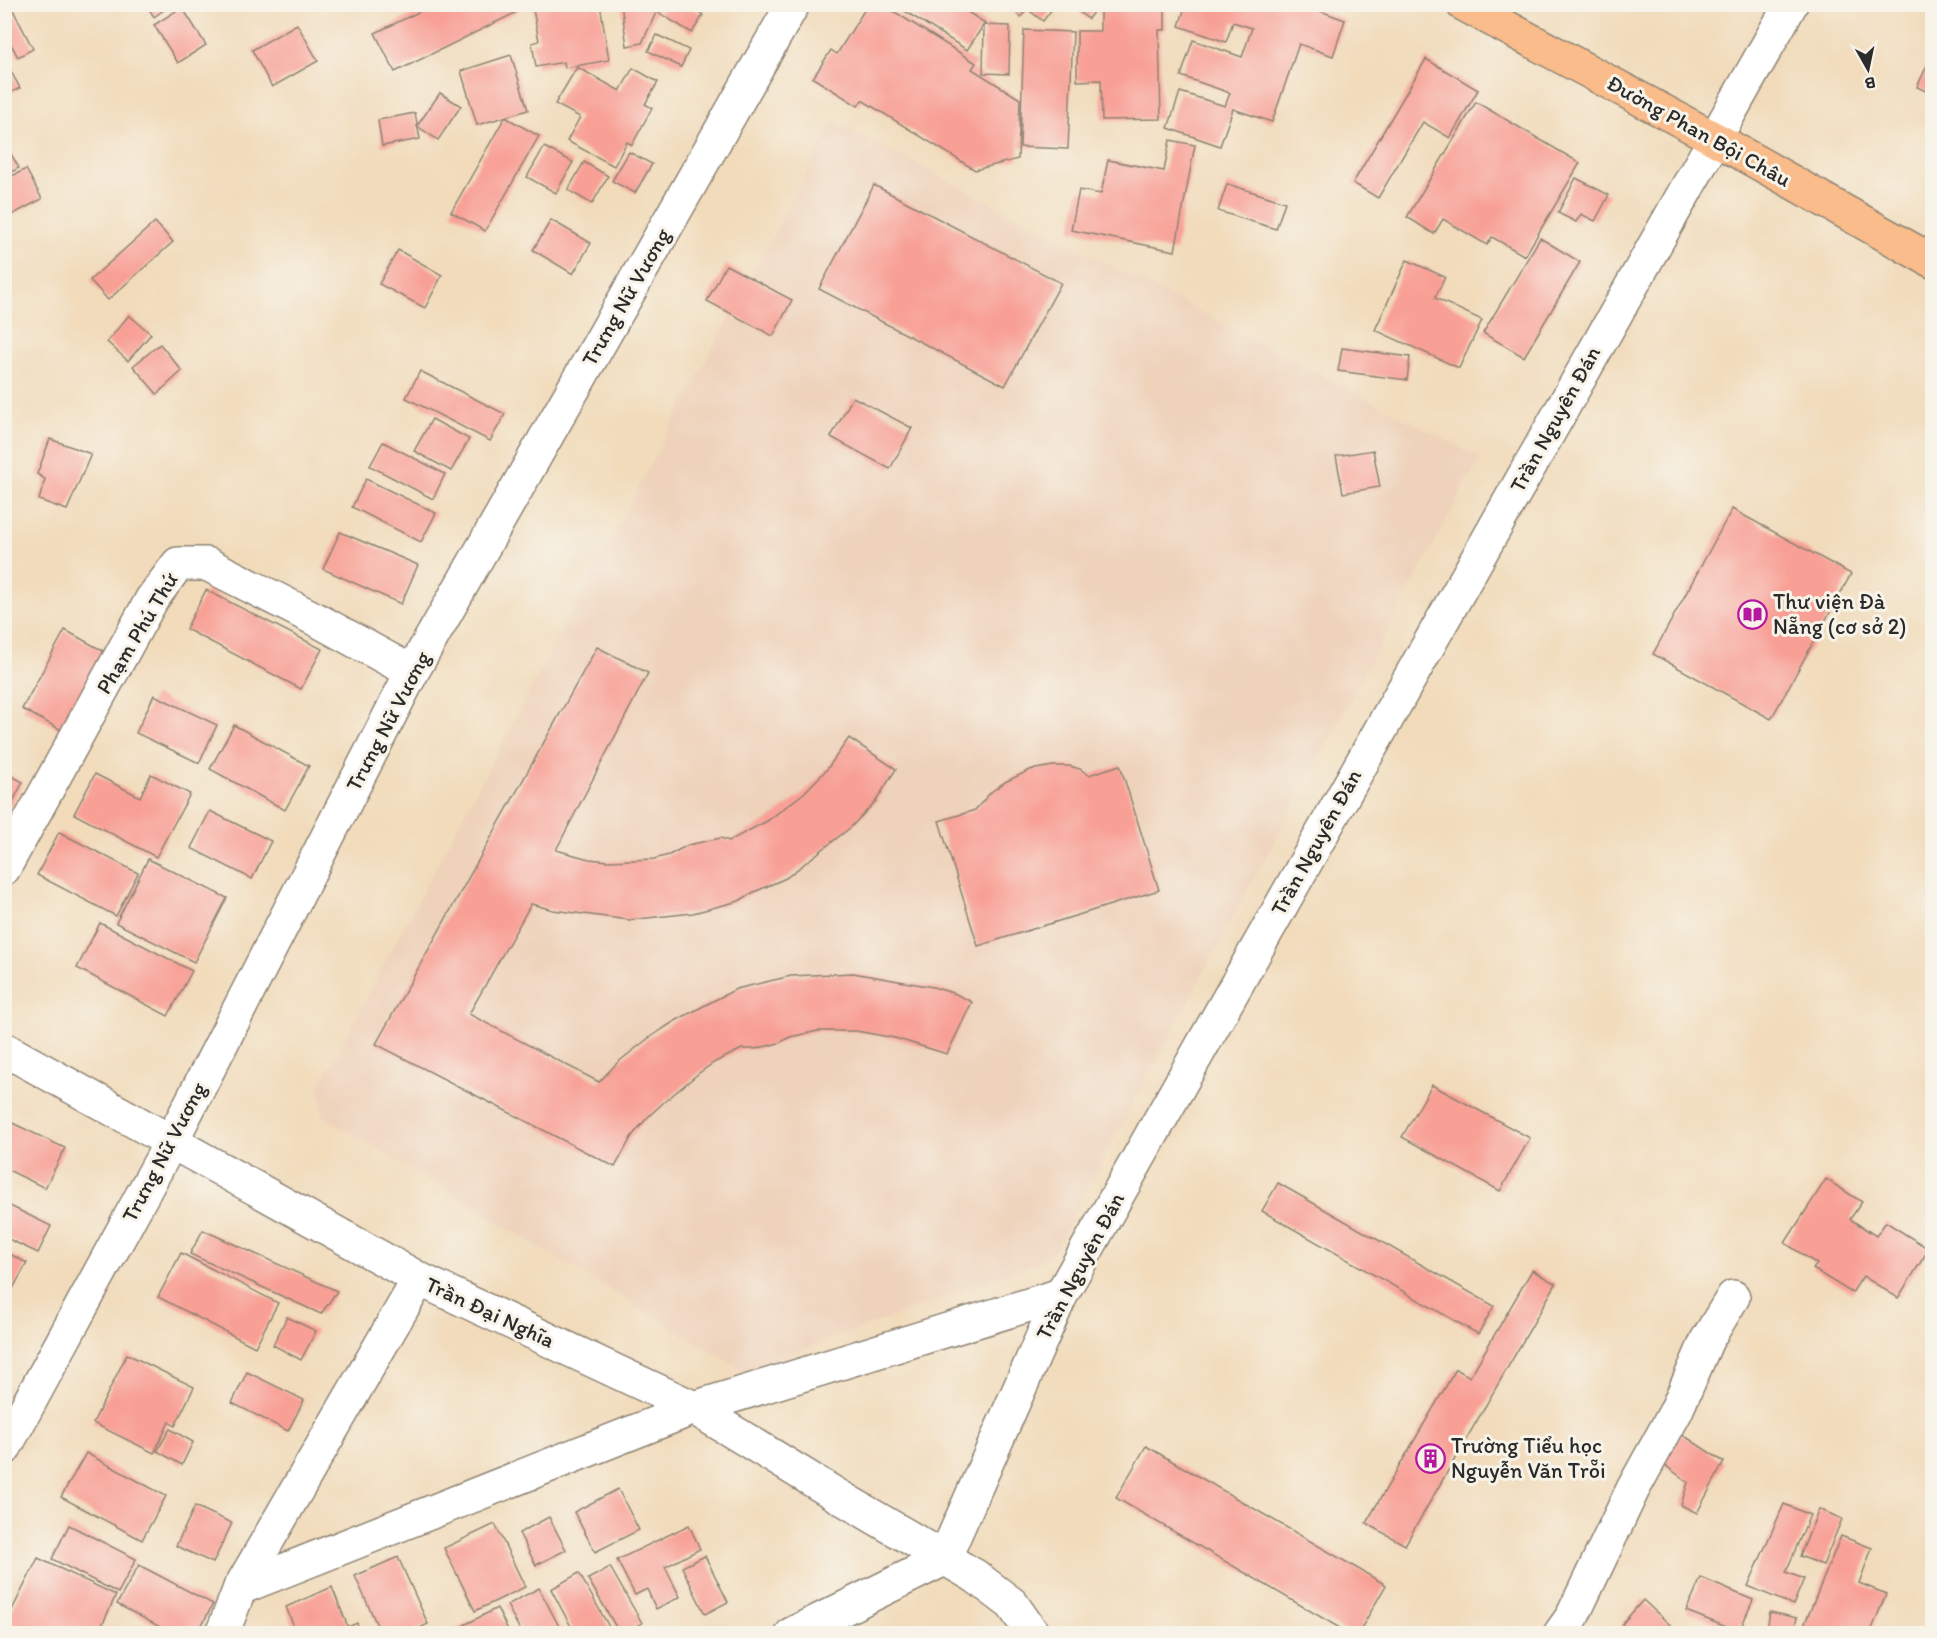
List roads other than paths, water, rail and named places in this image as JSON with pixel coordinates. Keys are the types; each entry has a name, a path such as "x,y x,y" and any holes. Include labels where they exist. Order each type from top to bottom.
{"main road":[{"name":"Đường Phan Bội Châu","path":"1463,4 1714,138 1932,261"}],"street":[{"name":"Trưng Nữ Vương","path":"4,1449 171,1142 412,672 794,4"},
{"name":"Trần Nguyên Đán","path":"944,1558 1061,1295 1791,4"},
{"name":"Phạm Phú Thứ","path":"4,868 152,599 178,564 207,564 412,672"},
{"name":"Trần Đại Nghĩa","path":"4,1049 419,1279 694,1408 975,1576 1012,1604 1033,1634"},
{"path":"222,1634 240,1588 419,1279"},
{"path":"240,1588 694,1408 1061,1295"},
{"path":"1560,1634 1572,1617 1633,1489 1677,1411 1707,1341 1733,1297"},
{"path":"792,1634 944,1558"}],"place":[{"name":"Thư viện Đà Nẵng (cơ sở 2)","path":"1752,614"},
{"name":"Trường Tiểu học Nguyễn Văn Trỗi","path":"1430,1458"}]}
